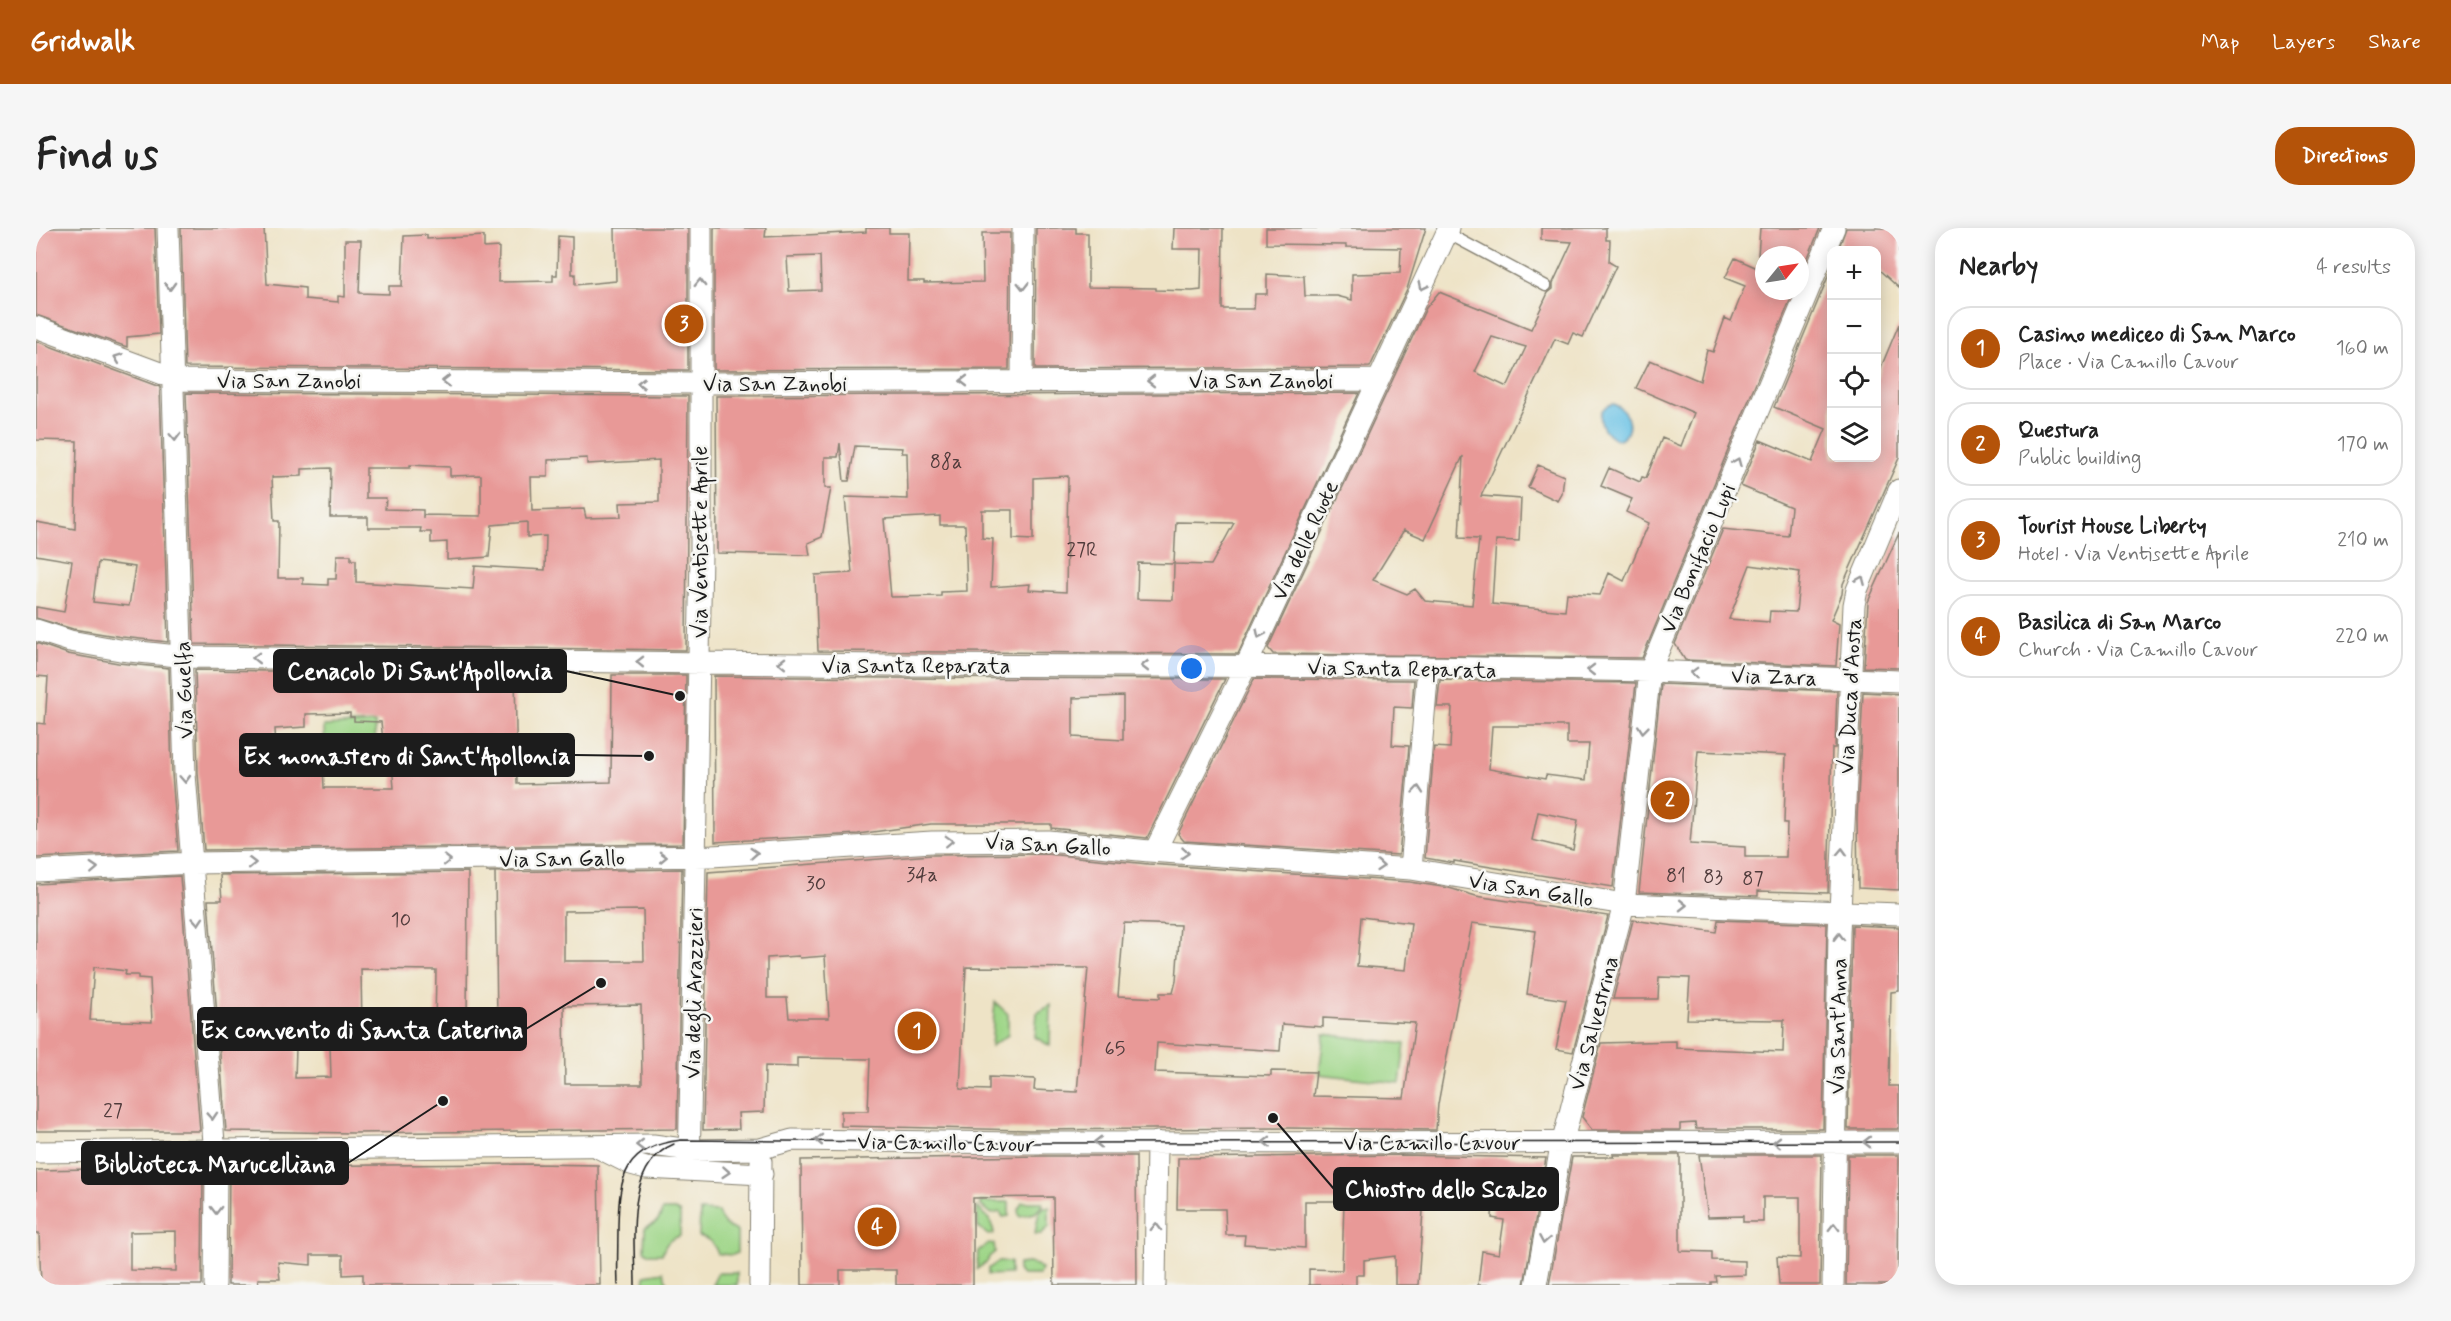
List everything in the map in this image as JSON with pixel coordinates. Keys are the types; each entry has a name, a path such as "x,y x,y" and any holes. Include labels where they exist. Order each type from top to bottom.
{"street":[{"name":"Via Guelfa","path":"168,228 187,817 193,863 215,1151 215,1285"},
{"name":"Via Ventisette Aprile","path":"696,856 701,228"},
{"path":"1022,381 1023,228"},
{"name":"Via Bonifacio Lupi","path":"1624,904 1650,671 1834,228"},
{"name":"Via delle Ruote","path":"1155,851 1246,666 1448,231"},
{"path":"36,327 173,379"},
{"name":"Via San Zanobi","path":"173,379 700,383 1378,380"},
{"name":"Via Duca d'Aosta","path":"1840,911 1849,679 1855,596 1899,490"},
{"name":"Via Santa Reparata","path":"44,632 70,641 110,649 182,657 1650,671"},
{"path":"1411,869 1428,668"},
{"name":"Via Zara","path":"1650,671 1899,681"},
{"name":"Via San Gallo","path":"36,871 193,863 696,856 992,840 1048,841 1411,869 1624,904 1899,914"},
{"name":"Via degli Arazzieri","path":"690,1150 696,856"},
{"name":"Via Salvestrina","path":"1536,1285 1562,1142 1624,904"},
{"name":"Via Sant'Anna","path":"1833,1285 1840,911"},
{"name":"Via Camillo Cavour","path":"690,1150 760,1149 784,1141 1899,1142"},
{"path":"1155,1285 1157,1142"},
{"path":"36,1152 653,1145 690,1150 762,1174"},
{"path":"760,1149 762,1174 760,1285"}],"lane":[{"path":"1448,231 1546,285"}],"green space":[{"path":"375,723 376,755 325,757 324,726"},
{"path":"995,1002 1008,1014 1008,1035 991,1046"},
{"path":"1051,1005 1050,1046 1035,1037 1037,1013"},
{"path":"1324,1034 1405,1044 1400,1083 1319,1074"},
{"path":"980,1202 1009,1202 1009,1216 1003,1217 1000,1212 992,1214 980,1205"},
{"path":"1022,1202 1042,1202 1043,1205 1035,1213 1019,1216 1018,1209"},
{"path":"977,1207 989,1219 994,1234 988,1235 978,1227"},
{"path":"1044,1207 1049,1207 1049,1227 1041,1234 1035,1234 1039,1212"},
{"path":"662,1210 675,1210 680,1213 680,1236 668,1242 662,1254 649,1254 644,1250 645,1228 656,1222"},
{"path":"700,1211 718,1212 725,1224 737,1231 737,1253 718,1254 711,1242 699,1236"},
{"path":"988,1244 994,1244 995,1252 977,1269 978,1251"},
{"path":"998,1262 1010,1262 1010,1274 988,1275 988,1269"},
{"path":"1018,1264 1037,1265 1041,1269 1039,1275 1022,1275 1018,1271"},
{"path":"663,1272 668,1285 644,1285 645,1275"},
{"path":"718,1273 737,1273 737,1285 712,1285"}],"water":[{"path":"1614,404 1623,411 1629,426 1625,436 1620,440 1608,434 1601,422 1602,410"}],"building":[{"path":"155,228 159,334 127,337 127,347 36,315 36,229"},
{"path":"181,228 264,228 267,284 305,288 305,299 338,302 338,296 345,297 345,240 361,240 359,293 389,294 389,286 402,286 404,236 427,235 427,239 484,236 484,248 499,247 498,282 553,281 553,275 557,275 558,236 572,237 572,274 575,274 575,285 616,281 615,228 688,228 688,370 185,367"},
{"path":"714,228 766,228 765,237 866,232 866,228 889,228 889,233 909,233 908,281 924,281 924,283 983,282 982,233 1010,233 1009,369 714,370","holes":["820,256 821,290 789,291 787,257"]},
{"path":"1036,228 1076,228 1076,233 1088,233 1088,287 1192,291 1201,290 1202,249 1173,249 1174,228 1223,228 1222,309 1254,309 1255,294 1267,294 1267,274 1304,276 1305,296 1337,296 1352,300 1352,274 1400,273 1401,248 1266,244 1266,228 1426,228 1407,289 1370,367 1035,369"},
{"path":"1541,228 1606,228 1606,240 1610,240 1609,262 1616,266 1583,337 1573,333 1568,344 1555,339 1481,496 1521,499 1519,541 1496,540 1492,604 1565,611 1567,593 1600,595 1609,573 1624,581 1649,523 1626,512 1632,499 1601,486 1609,468 1640,482 1642,477 1646,478 1662,438 1681,446 1694,413 1636,388 1650,360 1700,381 1707,350 1713,352 1725,318 1731,321 1745,286 1725,278 1735,258 1755,267 1755,300 1790,300 1642,658 1273,654 1268,648 1426,308 1439,292 1531,329 1548,293 1553,289 1553,283 1572,242 1541,240","holes":["1492,337 1526,347 1507,387 1475,372","1463,456 1459,538 1479,539 1472,605 1425,601 1415,589 1407,594 1373,580 1404,530 1425,539"]},
{"path":"1760,228 1820,228 1809,255 1809,246 1759,246"},
{"path":"1846,228 1899,228 1899,288 1881,272 1881,246 1839,246"},
{"path":"1827,279 1827,462 1881,462 1881,367 1899,324 1899,458 1843,584 1842,594 1831,620 1839,624 1836,666 1685,660 1675,644 1723,529 1788,536 1791,507 1741,486 1760,440 1812,462 1826,429 1774,407","holes":["1750,565 1800,572 1796,612 1770,611 1769,622 1729,619"]},
{"path":"36,341 160,387 168,642 73,629 36,618 36,607 64,612 72,561 36,555 36,522 75,529 77,441 36,440","holes":["98,562 135,567 129,606 93,602"]},
{"path":"186,393 688,396 686,650 194,644","holes":["587,458 587,464 659,460 659,502 620,503 621,517 586,518 584,509 532,511 531,477 548,477 548,460","410,465 450,467 450,476 481,475 481,516 423,515 423,510 385,509 386,498 366,498 366,468 410,468","331,468 330,517 368,517 368,528 421,528 420,532 431,532 431,543 447,542 447,560 489,557 492,525 527,522 527,537 546,536 545,570 475,566 473,589 356,582 356,560 351,560 351,555 337,555 336,579 328,579 328,585 303,584 303,578 278,578 279,521 274,521 272,477 302,476 302,469"]},
{"path":"1359,393 1238,654 818,651 815,575 852,573 845,497 908,499 907,453 902,453 903,448 855,446 849,481 844,481 840,443 838,457 825,457 825,488 831,488 822,537 808,543 810,555 717,553 716,396","holes":["1068,476 1066,592 1029,590 1030,584 991,587 993,539 982,538 982,510 1013,510 1013,539 1033,540 1033,478","940,516 940,525 965,525 967,591 941,592 941,596 891,597 884,519","1176,522 1234,523 1211,565 1174,564","1138,563 1174,564 1173,600 1137,599"]},
{"path":"1538,465 1564,476 1562,494 1558,501 1528,487"},
{"path":"1899,533 1899,668 1864,667 1868,602"},
{"path":"36,643 68,654 118,663 169,668 172,774 178,851 36,858 37,723 45,724 48,677 36,676"},
{"path":"195,670 515,674 517,784 611,782 612,675 686,675 683,844 204,850 198,773","holes":["350,713 350,717 354,717 354,721 381,722 383,741 390,740 394,788 324,788 323,765 277,767 275,729 306,727 306,714"]},
{"path":"714,676 1225,679 1147,838 1051,828 1051,824 931,824 858,834 715,842","holes":["1123,696 1123,740 1073,737 1073,698"]},
{"path":"1254,679 1414,680 1412,708 1394,707 1392,745 1409,746 1399,855 1184,841 1178,834"},
{"path":"1440,680 1636,683 1613,887 1425,858 1434,747 1450,748 1452,707 1437,707","holes":["1492,726 1567,726 1567,744 1589,744 1586,780 1546,775 1545,779 1489,769","1538,812 1578,820 1573,850 1532,840"]},
{"path":"1661,684 1837,691 1835,748 1832,748 1828,893 1758,891 1758,896 1639,892","holes":["1698,751 1786,755 1784,823 1787,823 1786,857 1745,857 1745,847 1690,844"]},
{"path":"1863,692 1899,694 1899,890 1858,888 1857,819"},
{"path":"1047,854 1148,864 1410,882 1449,888 1476,896 1608,916 1573,1052 1556,1049 1566,1000 1527,994 1536,931 1472,923 1438,1104 1436,1130 1288,1128 1029,1130 841,1126 841,1111 868,1111 870,1059 797,1058 797,1067 765,1066 764,1112 738,1113 739,1129 703,1130 708,872 932,855","holes":["1361,917 1411,923 1406,970 1357,966","1124,923 1180,925 1173,993 1160,993 1160,998 1118,996","825,956 829,1018 789,1018 787,998 767,998 767,958","966,967 1088,968 1077,1092 1034,1090 1035,1079 989,1077 989,1090 960,1089","1323,1018 1415,1023 1404,1098 1313,1096 1316,1072 1271,1071 1271,1076 1155,1072 1157,1043 1280,1051 1282,1024 1323,1027"]},
{"path":"682,869 677,1129 353,1133 226,1131 208,900 222,900 220,875 468,872 467,1024 497,1022 495,872 486,872","holes":["643,910 644,961 564,961 564,911","361,969 436,970 435,1025 362,1027","641,1005 642,1084 565,1084 564,1006","330,1046 331,1077 295,1078 296,1048"]},
{"path":"180,876 200,1131 36,1131 36,884","holes":["94,967 126,971 125,975 138,975 138,978 150,979 152,1022 90,1020"]},
{"path":"1633,920 1716,932 1718,920 1827,924 1823,1129 1696,1129 1695,1123 1680,1124 1680,1130 1592,1130 1582,1117 1601,1043 1676,1041 1676,1048 1783,1052 1784,1020 1687,1019 1690,978 1659,977 1658,999 1613,999"},
{"path":"1852,925 1899,927 1899,991 1891,992 1889,1086 1899,1086 1899,1129 1848,1129"},
{"path":"1403,1155 1546,1158 1524,1285 1478,1285 1482,1251 1499,1254 1504,1220 1492,1218 1493,1198 1424,1196 1418,1285 1395,1285 1395,1256 1364,1260 1364,1275 1356,1275 1356,1285 1309,1285 1309,1269 1342,1270 1344,1201 1305,1201 1305,1248 1244,1244 1245,1235 1226,1235 1225,1209 1177,1209 1178,1158"},
{"path":"1613,1155 1680,1155 1680,1251 1712,1252 1712,1260 1745,1261 1745,1275 1715,1276 1716,1282 1711,1282 1711,1285 1549,1285 1572,1157 1614,1157"},
{"path":"1699,1155 1822,1155 1820,1285 1779,1285 1777,1257 1800,1258 1800,1197 1763,1197 1763,1222 1743,1222 1743,1216 1708,1217"},
{"path":"1848,1155 1899,1155 1898,1285 1846,1285"},
{"path":"1136,1156 1137,1285 1054,1285 1053,1197 973,1198 973,1285 896,1285 896,1270 840,1270 840,1285 802,1285 801,1160"},
{"path":"598,1165 600,1285 363,1285 363,1274 343,1275 343,1255 311,1255 311,1265 278,1262 280,1279 258,1279 259,1285 228,1285 229,1170 232,1166"},
{"path":"203,1167 202,1285 41,1285 39,1233 36,1233 36,1170","holes":["176,1231 176,1271 130,1270 130,1232"]}],"tram line":[{"path":"618,1285 619,1208 624,1178 637,1157 648,1149 681,1140 1018,1143 1899,1142"},
{"path":"635,1285 634,1227 640,1186 647,1169 658,1154 674,1144"}],"place":[{"name":"Tourist House Liberty","path":"684,324"},
{"name":"Cenacolo Di Sant'Apollonia","path":"680,696"},
{"name":"Ex monastero di Sant'Apollonia","path":"649,756"},
{"name":"Questura","path":"1670,800"},
{"name":"Ex convento di Santa Caterina","path":"601,983"},
{"name":"Casino mediceo di San Marco","path":"917,1031"},
{"name":"Biblioteca Marucelliana","path":"443,1101"},
{"name":"Chiostro dello Scalzo","path":"1273,1118"},
{"name":"Basilica di San Marco","path":"877,1227"}]}
